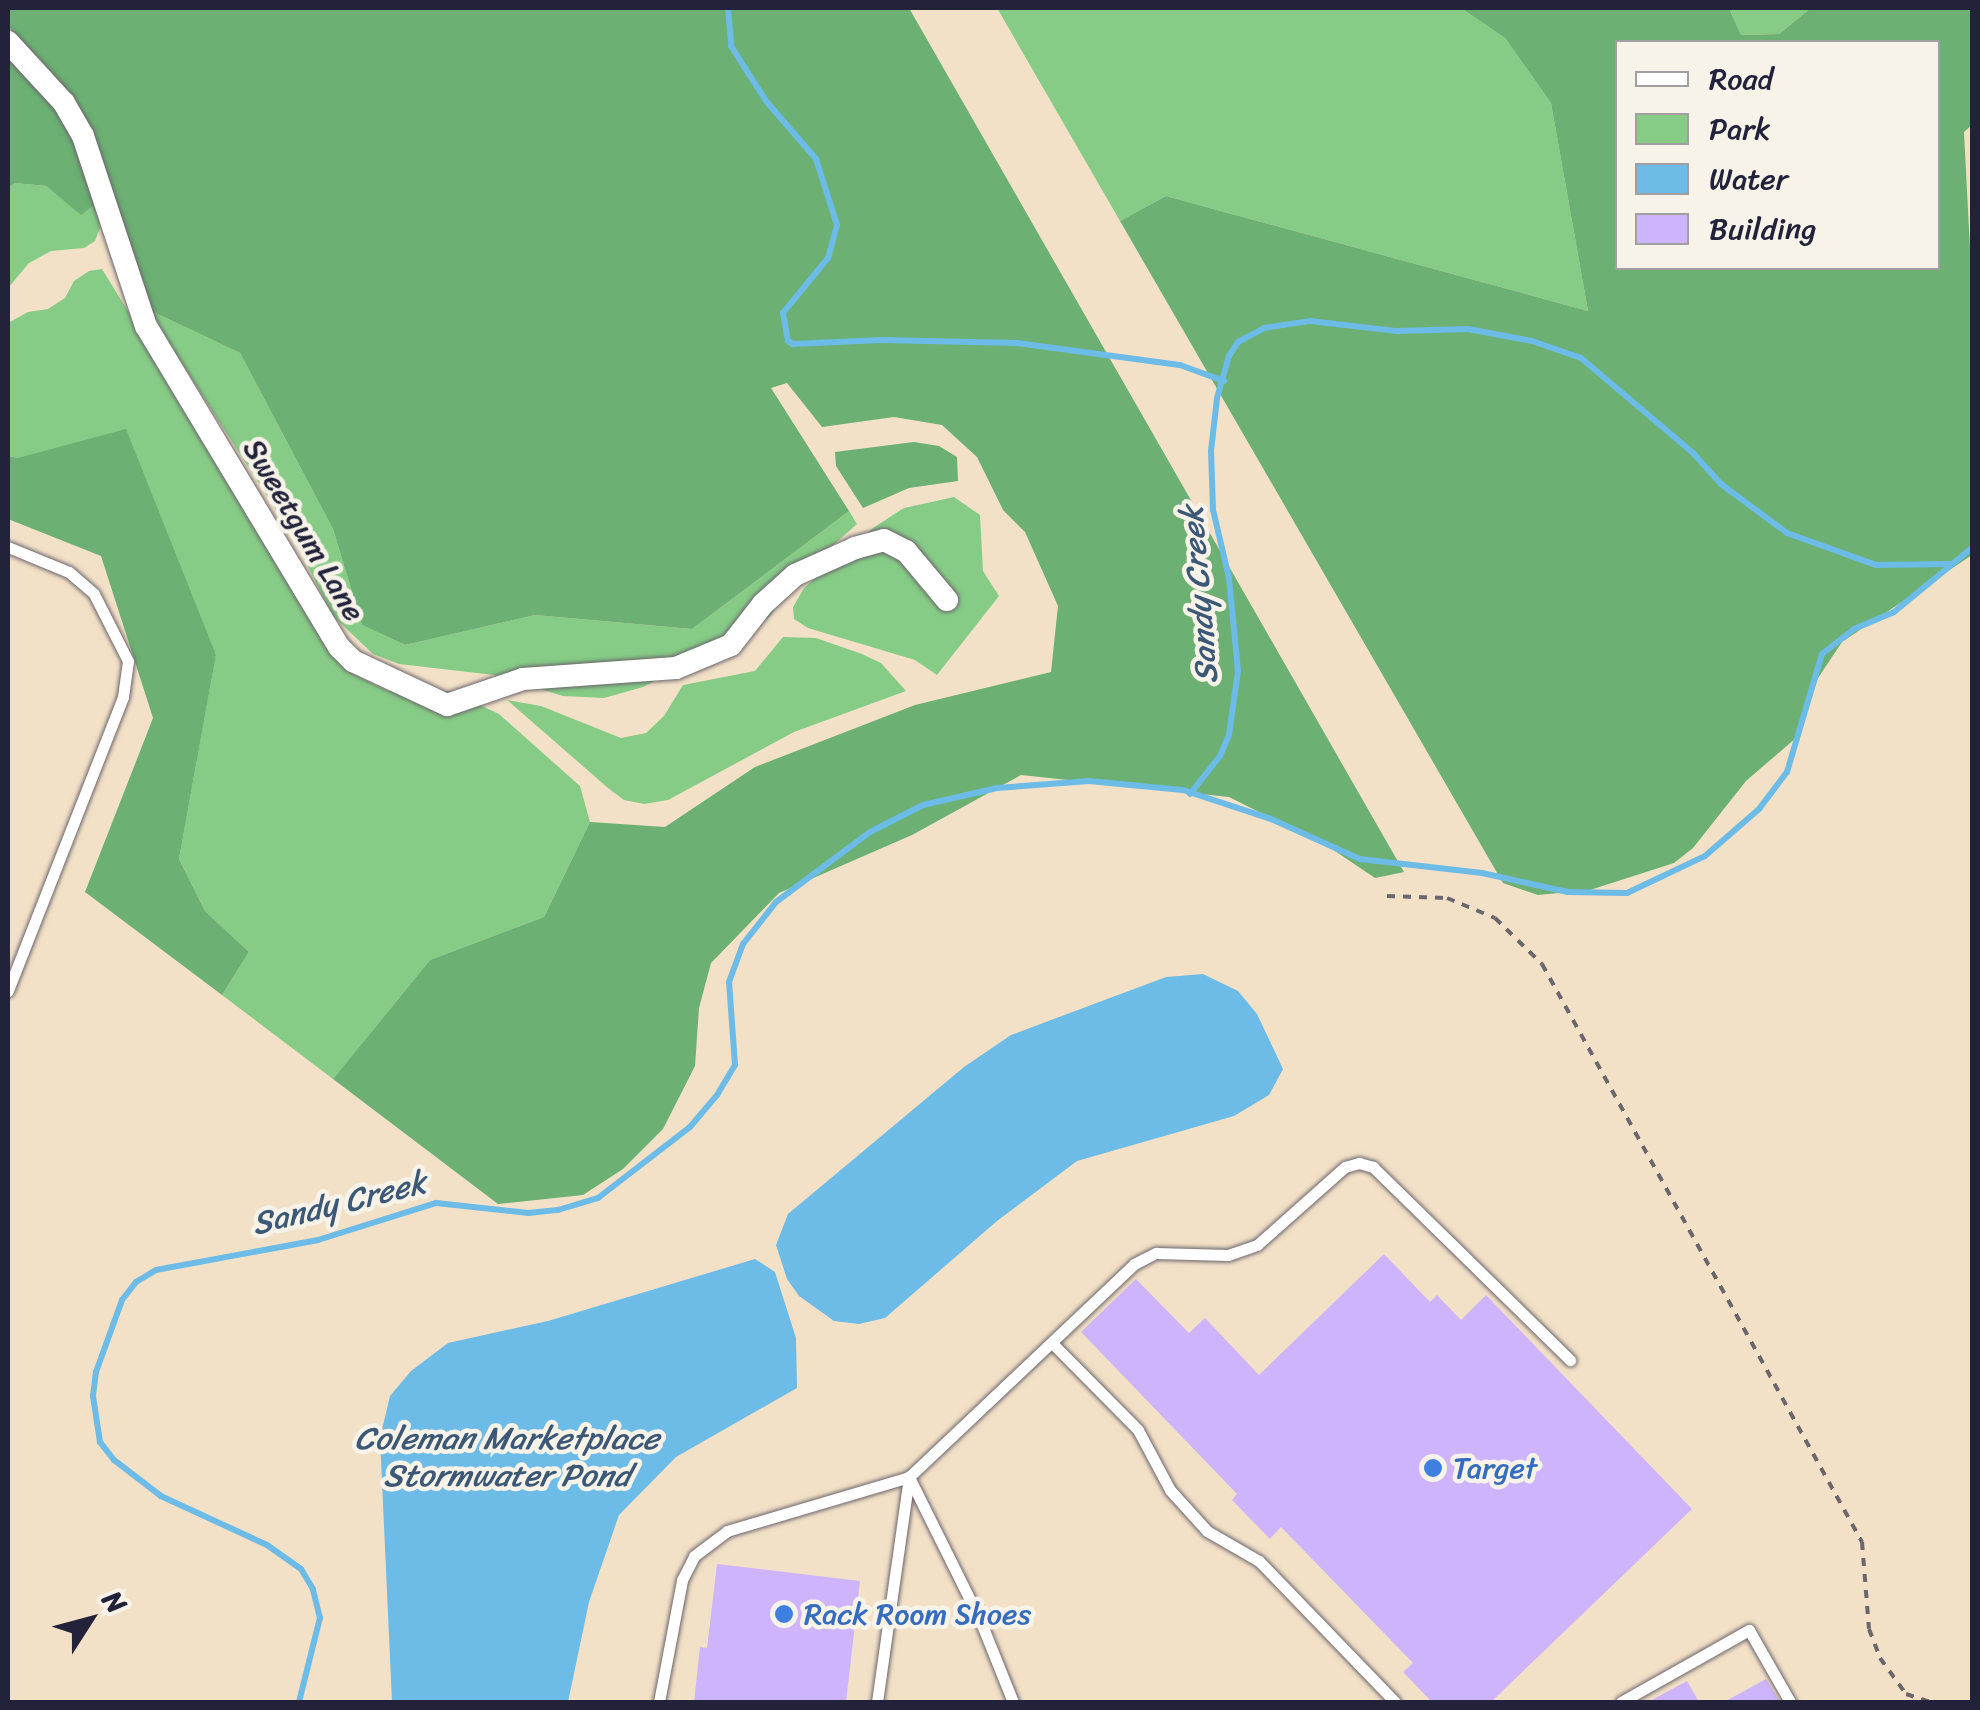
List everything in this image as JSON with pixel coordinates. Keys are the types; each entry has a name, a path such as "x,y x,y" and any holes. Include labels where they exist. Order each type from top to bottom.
{"street":[{"name":"Sweetgum Lane","path":"8,42 64,103 83,136 146,326 339,647 353,662 447,705 523,679 676,668 731,645 763,604 796,575 855,548 884,540 906,551 947,600"}],"lane":[{"path":"8,547 69,572 94,594 128,661 123,697 8,987"},
{"path":"659,1702 682,1580 694,1556 726,1531 909,1477 1134,1264 1156,1253 1228,1256 1257,1244 1345,1167 1373,1166 1570,1360"},
{"path":"1052,1343 1138,1430 1170,1490 1206,1531 1259,1561 1395,1702"},
{"path":"877,1702 909,1477"},
{"path":"909,1477 970,1597 1013,1702"},
{"path":"1621,1702 1749,1630 1790,1702"}],"path":[{"path":"1387,896 1447,898 1496,918 1542,964 1862,1542 1868,1629 1880,1658 1906,1694 1931,1702"}],"green space":[{"path":"8,8 909,8 1404,872 1375,878 1329,847 1229,797 1021,775 912,835 779,893 711,963 699,1008 695,1066 663,1129 623,1169 583,1195 498,1204 333,1079 430,960 544,917 590,822 665,827 755,767 915,705 1051,672 1058,606 1025,532 1003,510 977,457 942,425 894,417 822,427 787,383 771,388 849,511 692,629 535,615 405,645 362,625 333,529 240,353 147,309 95,144 52,73 8,26"},
{"path":"997,8 1461,8 1505,38 1551,103 1588,311 1166,196 1120,221"},
{"path":"1461,8 1729,8 1741,35 1779,34 1811,8 1972,8 1972,125 1964,132 1972,287 1972,555 1842,642 1818,678 1797,737 1746,781 1693,848 1674,863 1590,890 1538,895 1503,883 1120,221 1166,196 1588,311 1551,103 1505,38"},
{"path":"1729,8 1811,8 1779,34 1741,35"},
{"path":"8,53 65,116 97,203 81,215 46,186 15,183 8,188"},
{"path":"15,183 46,186 81,214 97,203 100,228 95,241 84,248 51,251 29,263 8,288 8,188"},
{"path":"102,269 351,673 388,691 450,691 499,714 580,786 590,822 544,917 430,960 333,1079 222,995 249,952 205,911 179,859 216,654 18,458 8,456 8,323 28,312 48,309 65,298 74,281 89,271"},
{"path":"147,309 240,353 333,529 362,625 405,645 535,615 692,629 849,511 857,524 788,585 771,615 750,633 643,687 604,698 563,696 494,675 399,664 373,654 333,616 292,535"},
{"path":"126,429 216,655 179,859 205,911 249,952 222,995 85,892 153,718 101,556 8,519 8,456 18,458"},
{"path":"914,442 939,446 957,457 958,481 909,488 863,508 836,466 835,452"},
{"path":"954,497 980,515 983,571 999,596 937,675 915,660 808,628 794,619 793,607 804,588 873,528 904,508"},
{"path":"783,637 816,638 862,654 881,663 906,691 794,732 668,800 644,804 624,800 608,788 507,700 541,706 621,738 646,733 664,716 683,685 755,671"}],"water":[{"path":"1203,974 1238,991 1257,1014 1283,1069 1269,1095 1234,1116 1077,1161 997,1221 885,1318 859,1324 834,1321 799,1296 787,1279 776,1245 788,1214 964,1067 1011,1035 1166,977"},
{"name":"Coleman Marketplace Stormwater Pond","path":"755,1259 775,1272 796,1338 797,1388 676,1457 619,1515 589,1602 568,1702 392,1702 380,1438 390,1396 411,1371 448,1343 548,1321"}],"building":[{"name":"Target","path":"1384,1254 1430,1302 1437,1295 1461,1320 1486,1295 1692,1509 1491,1702 1432,1702 1403,1672 1413,1663 1281,1527 1270,1539 1232,1500 1237,1494 1081,1332 1136,1279 1189,1333 1205,1318 1259,1375"},
{"name":"Rack Room Shoes","path":"717,1564 860,1581 846,1702 694,1702 700,1647 707,1648"},
{"path":"1766,1679 1780,1702 1724,1702"},
{"path":"1687,1681 1699,1702 1648,1702"}],"waterway":[{"name":"Sandy Creek","path":"728,8 731,46 766,101 816,159 837,225 828,258 783,313 788,341 1017,343 1180,365 1224,381"},
{"path":"1190,794 1220,756 1229,735 1238,671 1229,578 1213,510 1211,451 1217,398 1229,356 1238,342 1264,328 1310,321 1397,331 1468,329 1532,341 1581,358 1693,453 1721,484 1787,533 1876,565 1949,564"},
{"name":"Sandy Creek","path":"299,1702 320,1618 313,1589 301,1569 267,1545 161,1496 114,1460 100,1442 93,1396 96,1372 122,1300 136,1282 156,1270 318,1240 436,1203 528,1213 558,1210 598,1198 690,1127 717,1095 735,1065 729,982 743,944 776,902 870,832 923,805 997,788 1089,781 1183,790 1271,819 1360,859 1482,873 1568,892 1627,893 1705,856 1759,809 1787,772 1822,654 1854,629 1894,612 1972,548"}],"place":[{"name":"Target","path":"1433,1468"},
{"name":"Rack Room Shoes","path":"784,1614"}]}
